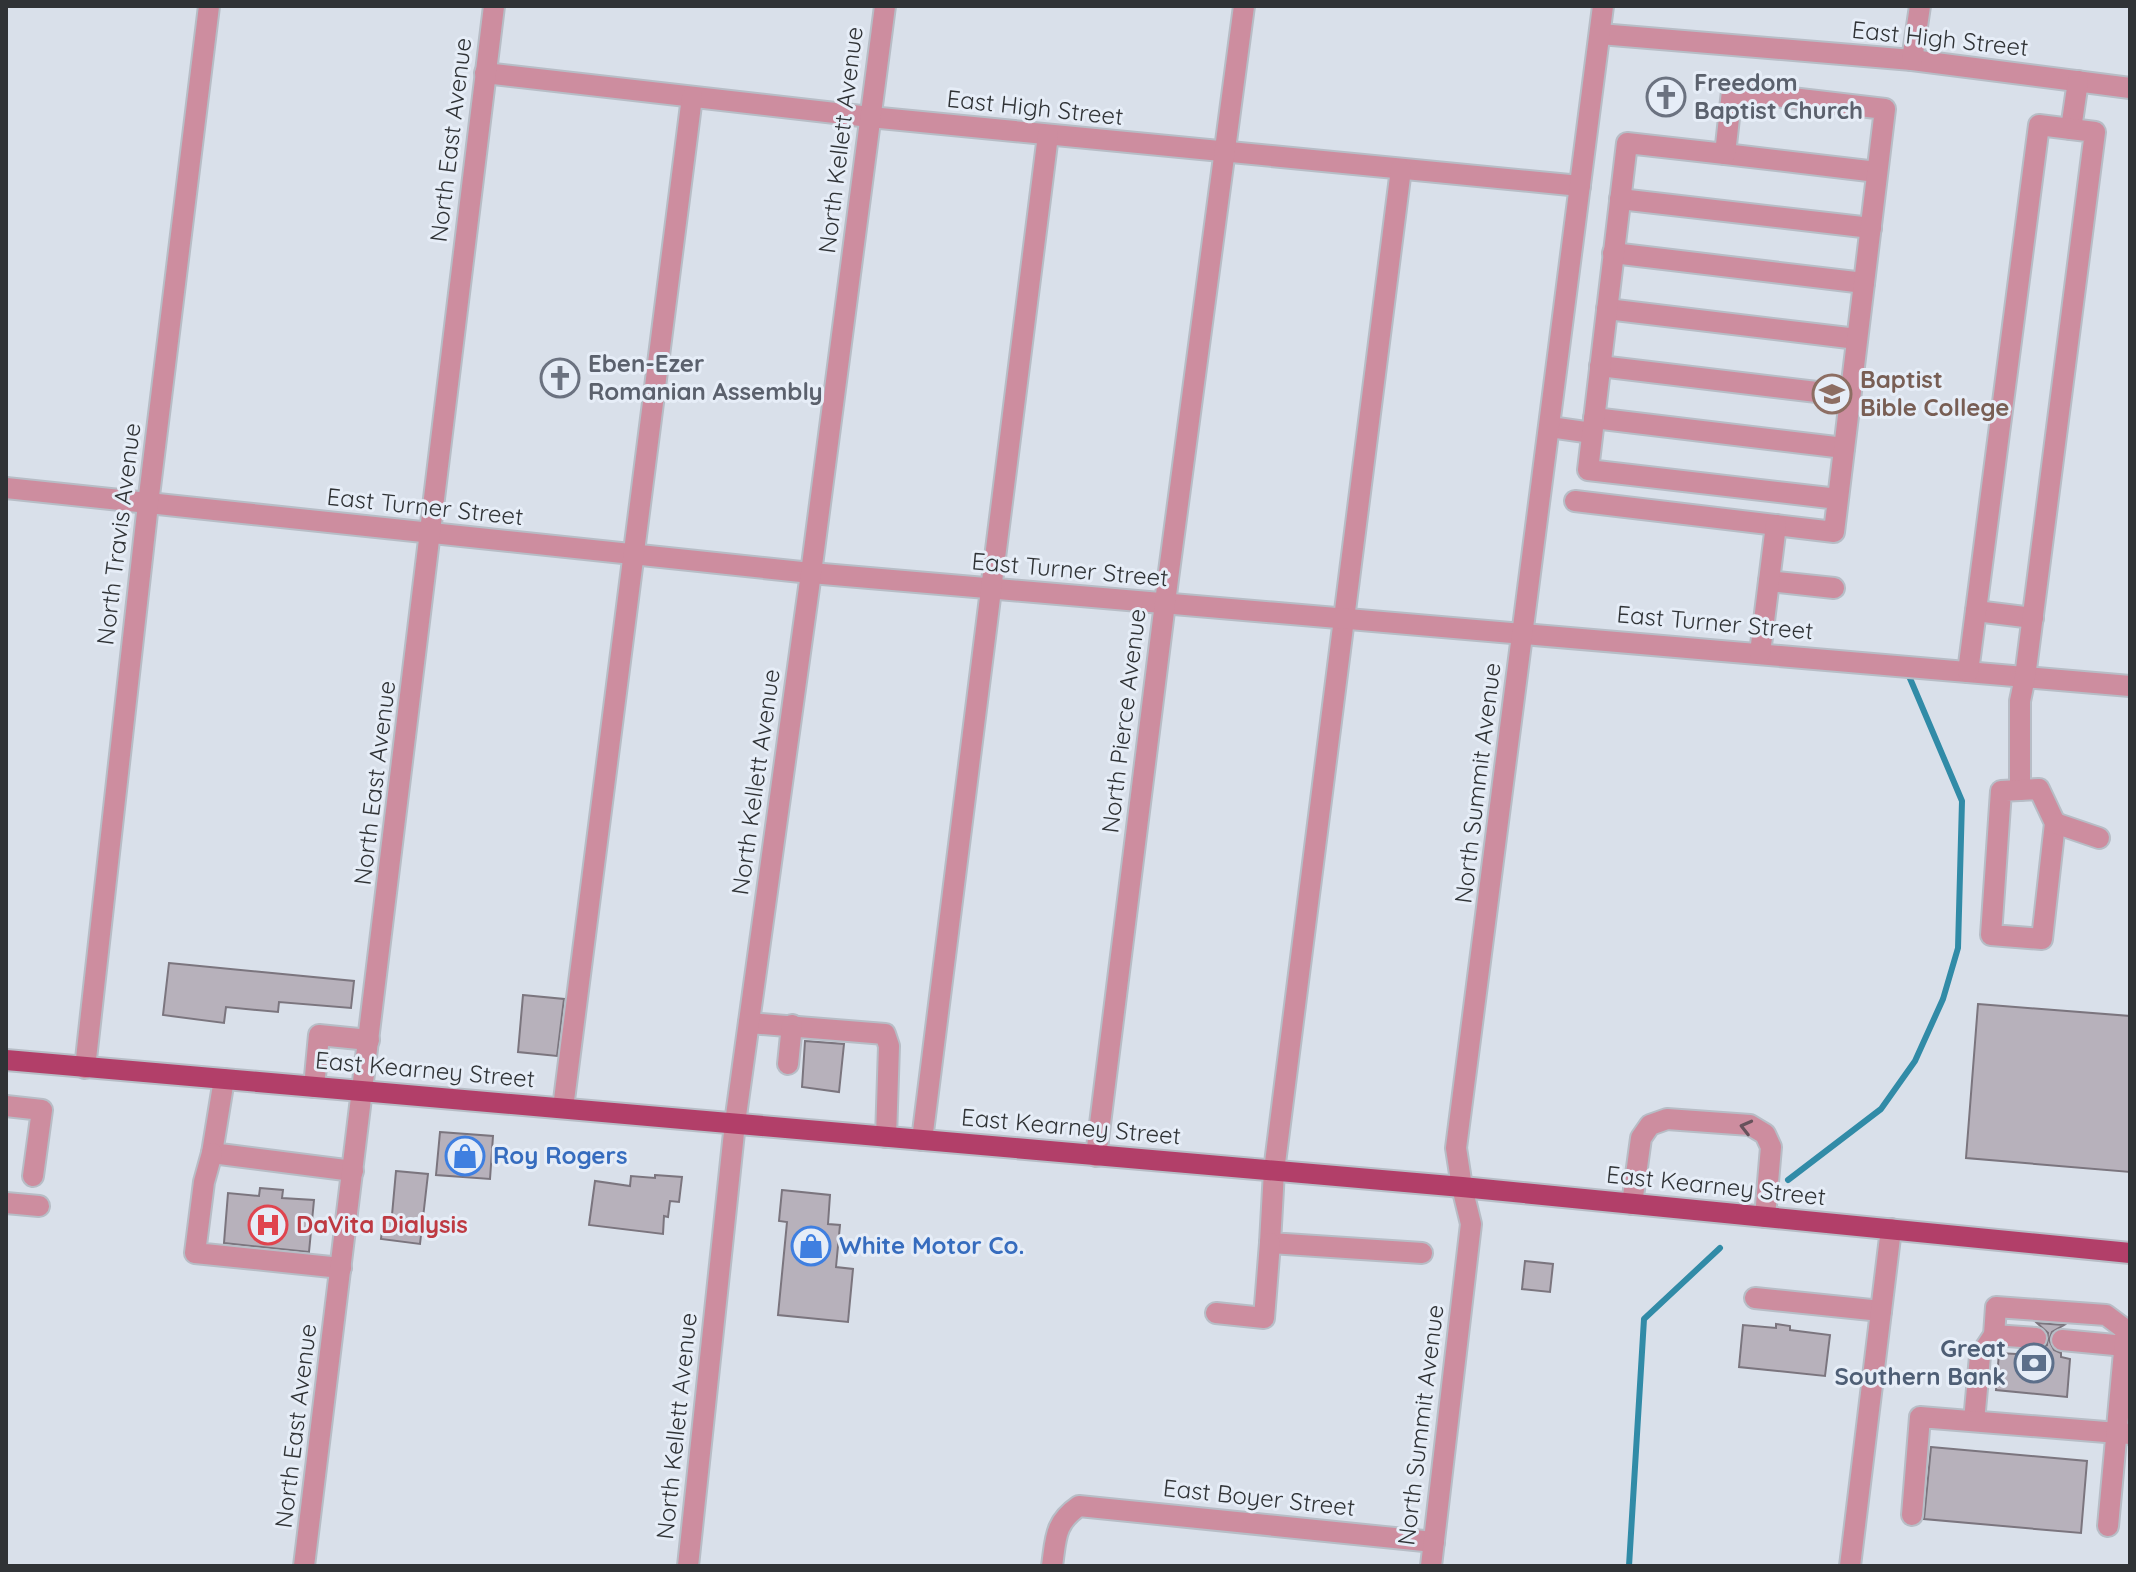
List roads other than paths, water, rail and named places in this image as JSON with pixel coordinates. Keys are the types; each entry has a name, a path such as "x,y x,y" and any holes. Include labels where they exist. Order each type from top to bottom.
{"main road":[{"name":"East Kearney Street","path":"6,1060 1462,1187 2130,1253"}],"street":[{"name":"North Travis Avenue","path":"85,1068 148,504 209,6"},
{"name":"North East Avenue","path":"304,1566 494,6"},
{"name":"North Kellett Avenue","path":"688,1566 735,1123 885,6"},
{"name":"North Pierce Avenue","path":"1096,1156 1244,6"},
{"name":"North Summit Avenue","path":"1431,1566 1471,1224 1456,1148 1603,6"},
{"path":"1912,60 1920,6"},
{"name":"East High Street","path":"1600,34 1912,60 2130,88"},
{"name":"East High Street","path":"485,73 870,117 1580,186"},
{"path":"2071,129 2078,81"},
{"path":"1575,501 1834,532 1885,109 1732,91 1725,154"},
{"path":"563,1108 692,97"},
{"path":"1968,672 2039,125 2095,132 2020,701 2020,790"},
{"path":"922,1140 1048,135"},
{"path":"1838,499 1588,470 1613,253 1627,143 1877,172"},
{"path":"1216,1313 1264,1318 1274,1171 1401,169"},
{"path":"1620,199 1871,228"},
{"path":"1613,253 1864,283"},
{"path":"1607,309 1857,339"},
{"path":"1600,366 1850,396"},
{"path":"1550,427 1593,426 1844,448"},
{"name":"East Turner Street","path":"6,488 811,573 2130,686"},
{"path":"1760,653 1776,525"},
{"path":"1769,581 1834,588"},
{"path":"1976,611 2033,618"},
{"path":"2039,789 2055,823 2042,939 1991,935 2001,791 2039,789"},
{"path":"2055,823 2099,838"},
{"path":"749,1023 885,1034 889,1046 886,1137"},
{"path":"788,1064 792,1025"},
{"path":"314,1087 319,1035 369,1040"},
{"path":"224,1079 204,1182 195,1253 341,1268"},
{"path":"6,1106 42,1110 33,1176"},
{"path":"1632,1204 1641,1138 1650,1125 1667,1119 1750,1125 1765,1134 1771,1147 1765,1217"},
{"path":"212,1153 353,1171"},
{"path":"6,1203 39,1206"},
{"path":"1850,1566 1891,1229"},
{"path":"1270,1243 1422,1253"},
{"path":"1755,1298 1881,1311"},
{"path":"1974,1421 1980,1356 1994,1335 1996,1307 2106,1315 2127,1345 2123,1433 2108,1526"},
{"path":"1994,1335 2036,1338"},
{"path":"2062,1340 2127,1345"},
{"path":"1912,1515 1920,1417 2123,1433"},
{"name":"East Boyer Street","path":"1052,1566 1057,1530 1064,1516 1079,1506 1434,1542"}],"waterway":[{"path":"1788,1180 1881,1109 1915,1061 1943,999 1958,948 1962,801 1909,676"},
{"path":"1629,1566 1644,1319 1720,1248"}],"place":[{"name":"Freedom Baptist Church","path":"1666,97"},
{"name":"Eben-Ezer Romanian Assembly","path":"560,378"},
{"name":"Baptist Bible College","path":"1832,394"},
{"name":"Roy Rogers","path":"465,1156"},
{"name":"DaVita Dialysis","path":"268,1225"},
{"name":"White Motor Co.","path":"811,1246"},
{"name":"Great Southern Bank","path":"2034,1363"}]}
